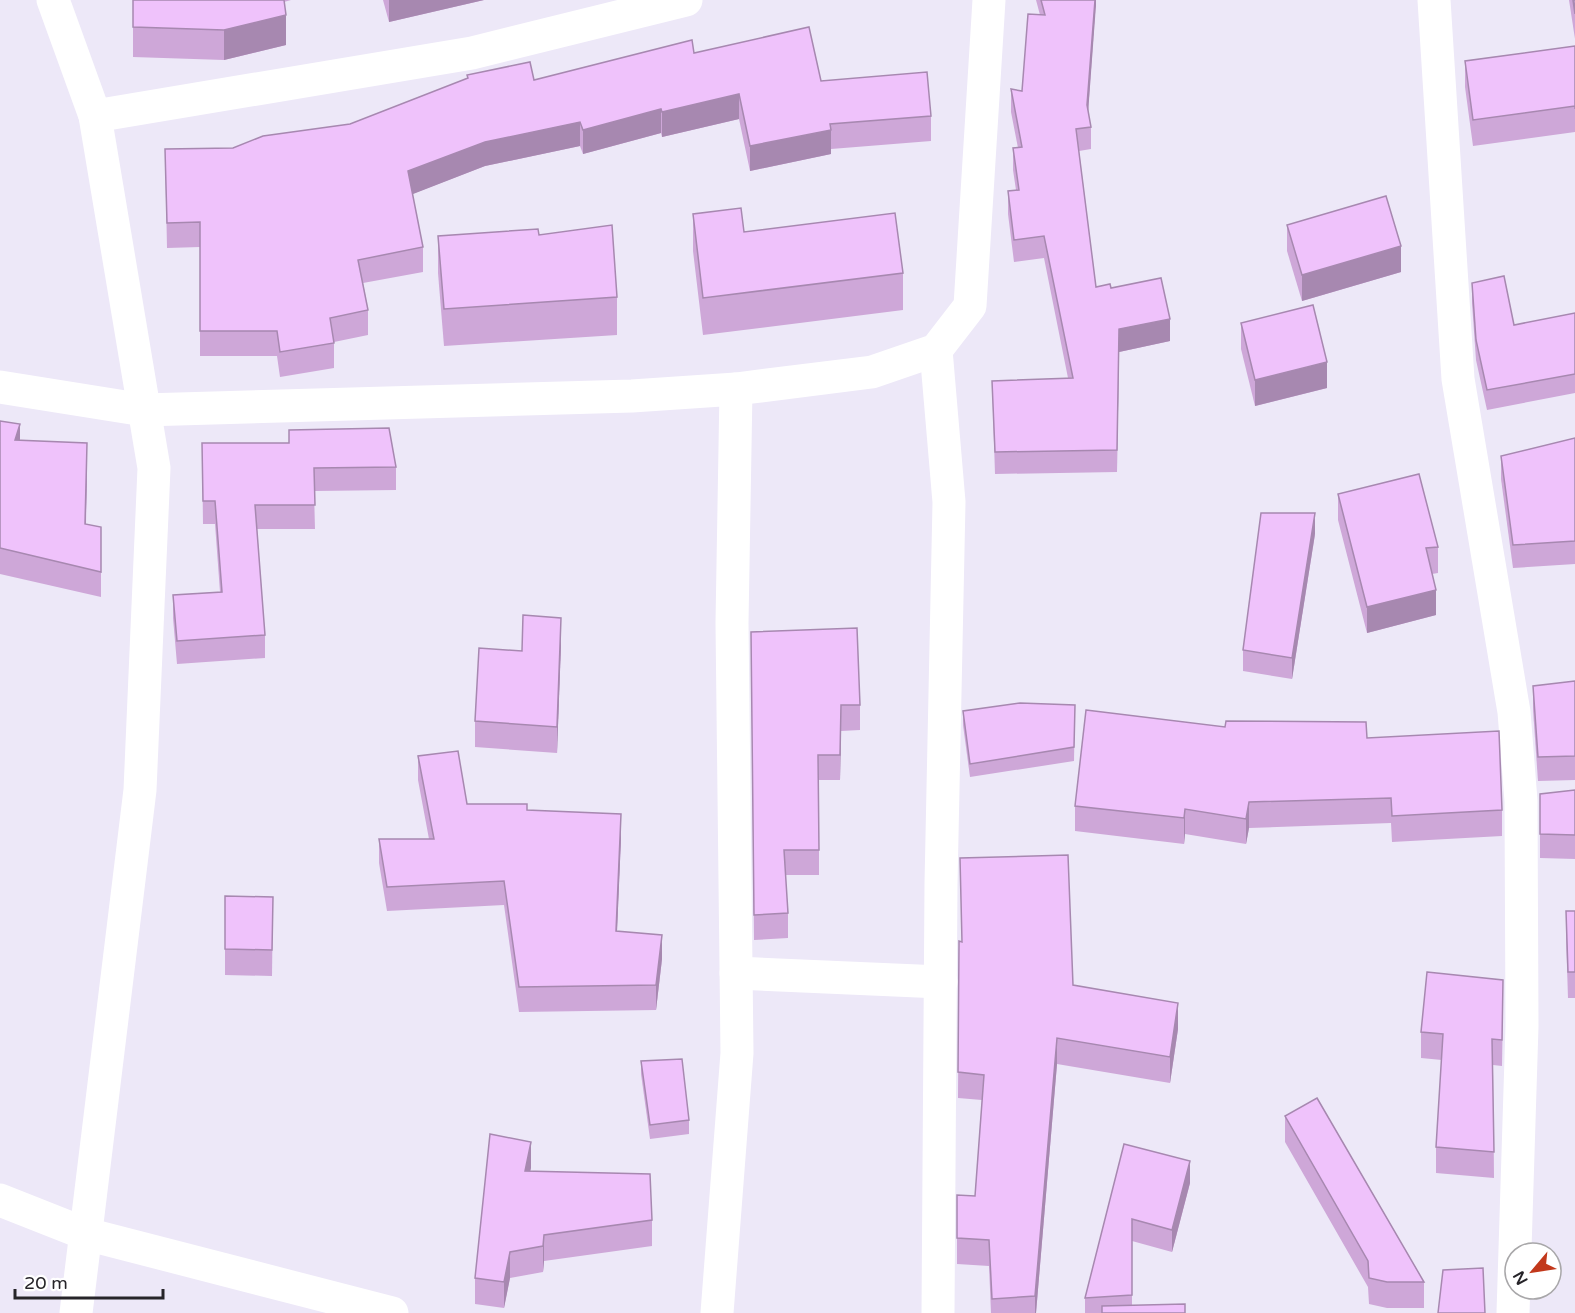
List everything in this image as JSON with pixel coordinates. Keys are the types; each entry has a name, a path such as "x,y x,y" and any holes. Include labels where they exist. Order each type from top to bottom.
{"street":[{"path":"53,0 95,116 154,468 140,790 76,1313"},
{"path":"95,116 472,52 686,0"},
{"path":"0,387 144,410 632,396 736,389 872,372 936,350 970,306 989,0"},
{"path":"1434,0 1458,380 1514,712 1521,801 1522,1026 1513,1313"},
{"path":"936,350 949,502 940,982 938,1313"},
{"path":"717,1313 737,1053 732,623 736,389"},
{"path":"1521,801 1554,799"},
{"path":"736,973 940,982"},
{"path":"0,1200 86,1234 392,1313"}],"building":[{"path":"133,0 284,0 286,15 224,30 133,27"},
{"path":"1041,0 1095,0 1087,105 1091,127 1076,129 1096,287 1110,284 1111,288 1161,278 1170,319 1119,329 1117,450 995,452 992,381 1073,378 1044,236 1014,240 1008,191 1019,190 1013,148 1022,147 1011,89 1022,91 1028,14 1045,15"},
{"path":"809,27 821,81 927,72 931,116 830,124 831,130 750,146 739,94 662,112 661,109 583,130 580,122 485,142 408,171 423,247 358,260 368,310 330,318 334,343 280,352 277,331 200,331 200,222 167,223 165,149 233,148 263,136 350,124 468,78 467,75 530,62 534,80 692,40 694,53"},
{"path":"1575,46 1575,106 1473,120 1465,61"},
{"path":"1386,196 1401,246 1302,275 1287,225"},
{"path":"741,208 744,232 895,213 903,273 703,298 693,214"},
{"path":"612,225 617,297 444,309 438,236 538,229 539,235"},
{"path":"1504,276 1514,325 1575,313 1575,374 1487,390 1476,340 1472,283"},
{"path":"1313,305 1327,362 1255,380 1241,323"},
{"path":"0,421 20,424 15,440 87,443 85,524 101,527 101,572 0,548"},
{"path":"389,428 396,467 314,468 315,505 255,505 265,635 177,641 173,595 222,592 215,501 203,501 202,443 289,443 289,430"},
{"path":"1575,438 1575,541 1513,545 1501,456"},
{"path":"1419,474 1438,547 1426,548 1436,590 1367,607 1338,494"},
{"path":"1261,513 1315,513 1292,658 1243,650"},
{"path":"523,615 561,618 557,727 475,721 479,648 522,651"},
{"path":"857,628 860,705 841,705 840,755 818,755 819,850 784,850 788,913 754,915 751,632"},
{"path":"1575,681 1575,756 1538,757 1533,686"},
{"path":"1020,703 1075,705 1074,747 970,764 963,711"},
{"path":"1086,710 1225,727 1226,721 1366,722 1367,738 1499,731 1502,810 1392,816 1391,798 1249,802 1246,819 1185,809 1184,818 1075,806"},
{"path":"458,751 467,804 527,804 527,810 621,814 616,931 662,935 656,985 519,987 504,881 387,887 379,839 434,839 418,756"},
{"path":"1575,790 1575,835 1540,834 1540,794"},
{"path":"1068,855 1073,985 1178,1003 1170,1057 1057,1038 1035,1296 992,1299 989,1240 957,1238 957,1195 975,1196 984,1075 958,1072 959,941 962,942 960,858"},
{"path":"225,896 273,897 272,950 225,949"},
{"path":"1566,911 1575,911 1575,972 1568,972"},
{"path":"1427,972 1503,980 1502,1040 1492,1039 1494,1152 1436,1147 1443,1034 1421,1032"},
{"path":"682,1059 689,1120 650,1125 641,1061"},
{"path":"1317,1098 1424,1282 1387,1282 1369,1278 1368,1261 1285,1116"},
{"path":"490,1134 531,1142 525,1171 650,1174 652,1220 544,1235 543,1246 510,1252 504,1282 475,1278"},
{"path":"1124,1144 1190,1161 1172,1230 1132,1219 1132,1295 1085,1298"},
{"path":"1483,1268 1485,1313 1438,1313 1443,1270"},
{"path":"1185,1304 1185,1313 1102,1313 1102,1306"}]}
